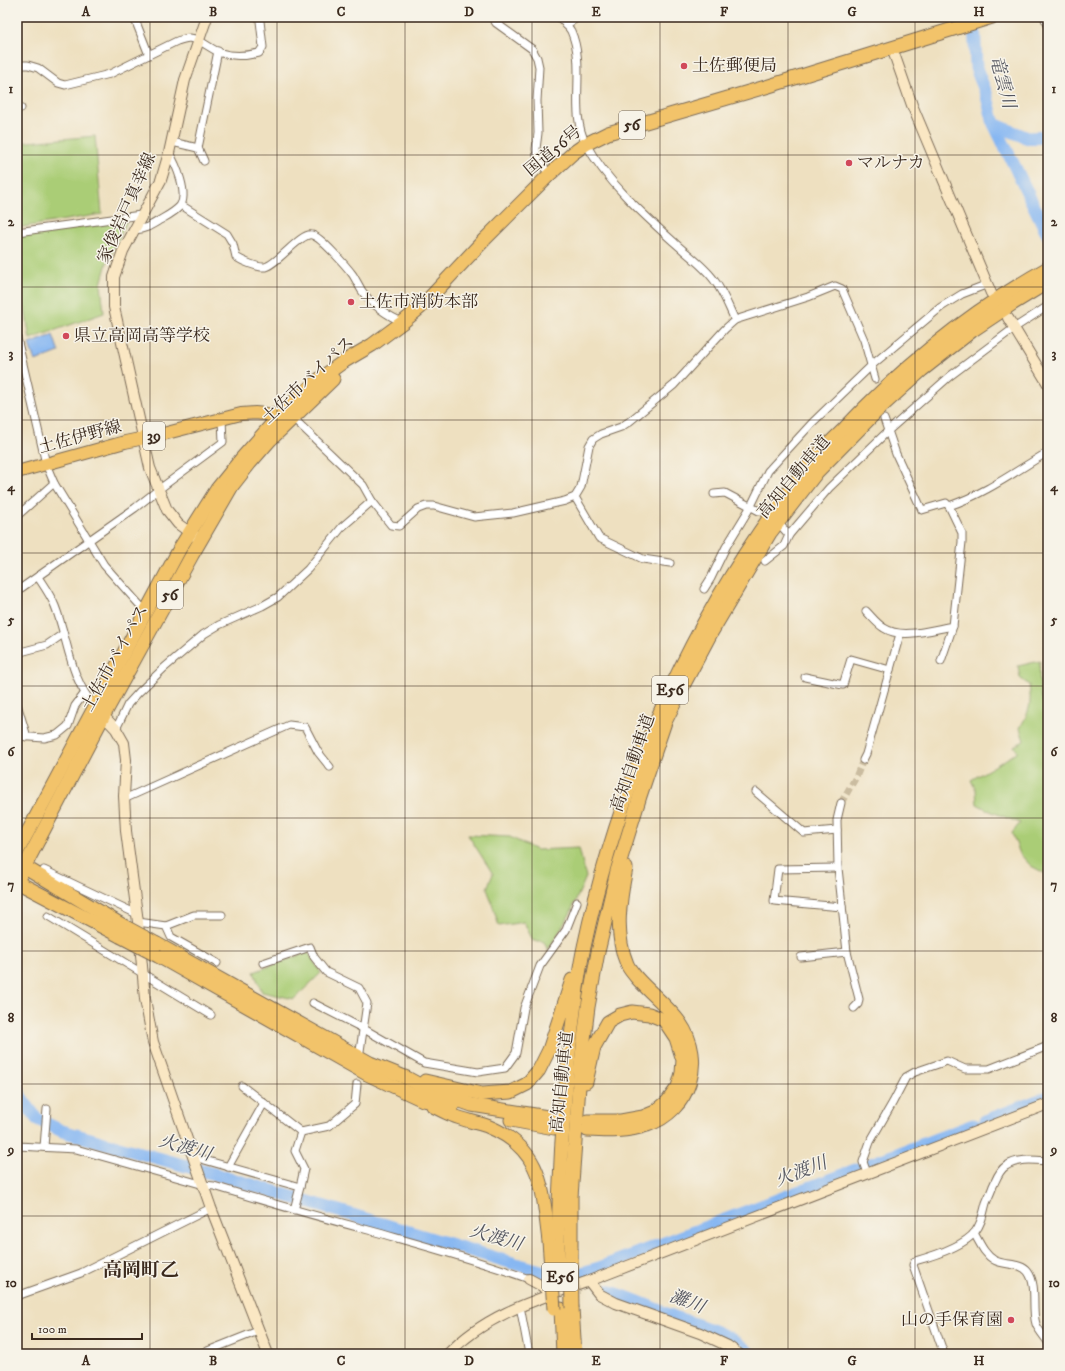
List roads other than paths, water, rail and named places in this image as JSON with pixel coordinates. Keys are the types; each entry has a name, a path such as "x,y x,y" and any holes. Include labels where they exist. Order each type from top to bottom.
{"highway":[{"name":"国道56号","path":"372,345 422,306 485,239 573,153 608,132 769,86 988,18"},
{"name":"高知自動車道","path":"563,1354 563,1309 559,1245 559,1197 567,1071 574,1005 584,948 604,867 627,792 656,719 702,628 728,582 763,527 811,463 876,396 914,361 966,320 1046,268"},
{"name":"高知自動車道","path":"559,1245 571,1197 580,1072 588,1007 598,952 617,871 640,796 666,722 710,633 770,533 817,472 878,409 922,370 973,330 1048,282"},
{"name":"土佐市バイパス","path":"17,882 21,867 99,711 146,612 190,533 217,489 242,458 286,416 326,385 372,345"},
{"name":"土佐市バイパス","path":"17,852 232,486 286,416"},
{"path":"575,1139 594,1047 608,1022 620,1015 632,1012 649,1014 664,1020 676,1038 683,1060 682,1073 678,1087 656,1112 643,1117 587,1125 609,1131 631,1130 648,1125 665,1117 681,1100 689,1086 693,1074 690,1041 680,1023 640,981 628,966 621,942 621,895 630,849 666,722"},
{"path":"21,867 121,930 370,1063 407,1078 429,1090 472,1104 554,1123 498,1118 447,1103 423,1100"},
{"path":"17,882 121,930"},
{"path":"407,1078 482,1094 511,1092 527,1084 539,1070 549,1050 572,978 584,948"},
{"path":"157,950 367,1074 451,1115 487,1127 508,1137 528,1154 538,1173 543,1196 559,1245 563,1309 559,1354"},
{"name":"高知自動車道","path":"563,1309 575,1354"}],"main road":[{"name":"土佐伊野線","path":"17,472 241,414 255,413 286,416"}],"street":[{"name":"家俊岩戸真幸線","path":"201,540 178,524 167,510 150,468 114,307 114,278 122,251 161,180 172,142 185,80 206,17"},
{"path":"17,66 28,65 38,68 58,83 65,85 110,74 177,41 189,38 198,40 218,52 230,56 249,56 259,53 262,47 261,17"},
{"path":"492,17 496,23 532,49 537,58 539,67 537,101 538,134 536,149 537,156 549,175"},
{"path":"560,17 571,31 575,46 578,66 579,116 581,132 586,144 600,167 644,215 702,266 715,281 735,320"},
{"path":"566,25 578,17"},
{"path":"1044,17 1048,25"},
{"path":"136,18 149,55"},
{"path":"704,589 726,547 751,506 768,471 812,423 872,365 941,307 962,294 990,288 912,106 892,48"},
{"path":"204,161 198,148 218,52"},
{"path":"172,142 198,148"},
{"path":"134,230 144,229 170,214 181,205 184,197 182,188 174,161 169,153"},
{"path":"181,205 227,234 234,244 236,257 242,262 263,267 292,248 304,236 311,235 319,239 352,275 363,292 385,313 392,318 403,322"},
{"path":"17,232 141,215"},
{"path":"286,416 363,485 372,501 390,525 399,526 418,509 426,506 434,506 474,517 513,513 565,501 575,497 581,487 589,446 593,439 601,434 621,427 630,421 674,385 735,320 808,297 835,286 842,289 864,340 875,379"},
{"path":"765,561 784,546 789,535 829,488 888,431 950,376 1014,328 1048,306"},
{"path":"1008,318 1048,384"},
{"path":"17,338 19,356 46,464 54,483 104,565 146,612"},
{"path":"17,591 135,508 223,442 222,419"},
{"path":"884,419 896,454 922,510 946,503 949,506 962,533 953,626 940,661"},
{"path":"949,506 966,500 989,488 1048,452"},
{"path":"17,516 54,483"},
{"path":"714,494 725,493 759,510"},
{"path":"575,497 599,538 643,559 670,563"},
{"path":"116,729 128,704 164,668 204,634 218,625 262,606 278,597 308,569 342,527 372,501"},
{"path":"782,527 789,535"},
{"path":"38,577 55,606 77,678 84,694 116,729 124,743 126,760 124,799 126,831 145,999 153,1042 211,1208 268,1354"},
{"path":"866,611 882,628 900,634 909,634 953,626"},
{"path":"17,653 47,645 63,634"},
{"path":"863,760 900,634"},
{"path":"805,677 843,685 851,659 890,670"},
{"path":"17,736 44,738 57,735 68,726 75,706 84,694"},
{"path":"17,704 27,737"},
{"path":"124,799 289,725 305,727 318,752 330,767"},
{"path":"756,792 804,833 837,830"},
{"path":"841,803 837,820 838,868 847,952 859,999 858,1004 854,1008"},
{"path":"838,868 778,868 774,901 842,907"},
{"path":"44,870 137,918 166,926 194,914 222,915"},
{"path":"313,1003 364,1029 424,1063 478,1072 505,1068 516,1053 524,1008 540,966 566,930 577,902"},
{"path":"48,916 211,1014"},
{"path":"166,926 171,936 217,963"},
{"path":"264,963 310,947 314,958 326,972 359,988 367,1003 360,1051"},
{"path":"801,957 847,952"},
{"path":"867,1174 863,1162 870,1142 906,1077 915,1072 947,1061 965,1069 989,1069 1048,1046"},
{"path":"242,1086 301,1132 329,1126 355,1104 357,1084"},
{"path":"228,1167 264,1104"},
{"path":"448,1354 480,1327 501,1314 520,1306 1048,1104"},
{"path":"44,1147 47,1109"},
{"path":"295,1208 304,1168 295,1151 301,1132"},
{"path":"17,1146 76,1149 295,1208 496,1266 529,1279 542,1286 550,1295"},
{"path":"195,1160 228,1167 299,1189"},
{"path":"944,1354 913,1265 915,1261 937,1255 961,1243 974,1233 981,1223 986,1202 999,1174 1006,1166 1020,1161 1048,1161"},
{"path":"17,1296 80,1273 211,1208"},
{"path":"974,1233 984,1252 995,1260 1010,1265 1023,1267 1029,1273 1033,1284 1036,1324 1048,1342"},
{"path":"588,1281 599,1294 616,1303 700,1333 728,1346 739,1354"},
{"path":"520,1306 529,1354"},
{"path":"200,1354 258,1331"}],"water":[{"path":"53,335 59,352 35,361 29,344"}],"waterway":[{"path":"974,17 976,68 986,93 994,124 1048,235"},
{"name":"竜雲川","path":"994,124 1028,138 1048,137"},
{"name":"火渡川","path":"17,1086 20,1096 37,1119 62,1131 225,1177 526,1267 576,1280"},
{"name":"火渡川","path":"985,1121 1048,1097"},
{"name":"火渡川","path":"568,1277 599,1268 973,1125"},
{"name":"灘川","path":"608,1291 720,1334 731,1339 750,1354"}],"tunnel":[{"path":"841,803 856,777 863,760"}],"place":[{"name":"土佐郵便局","path":"684,66"},
{"name":"マルナカ","path":"849,163"},
{"name":"土佐市消防本部","path":"351,302"},
{"name":"県立高岡高等学校","path":"66,336"},
{"name":"山の手保育園","path":"1011,1320"}],"district":[{"name":"高岡町乙","path":"141,1270"}]}
